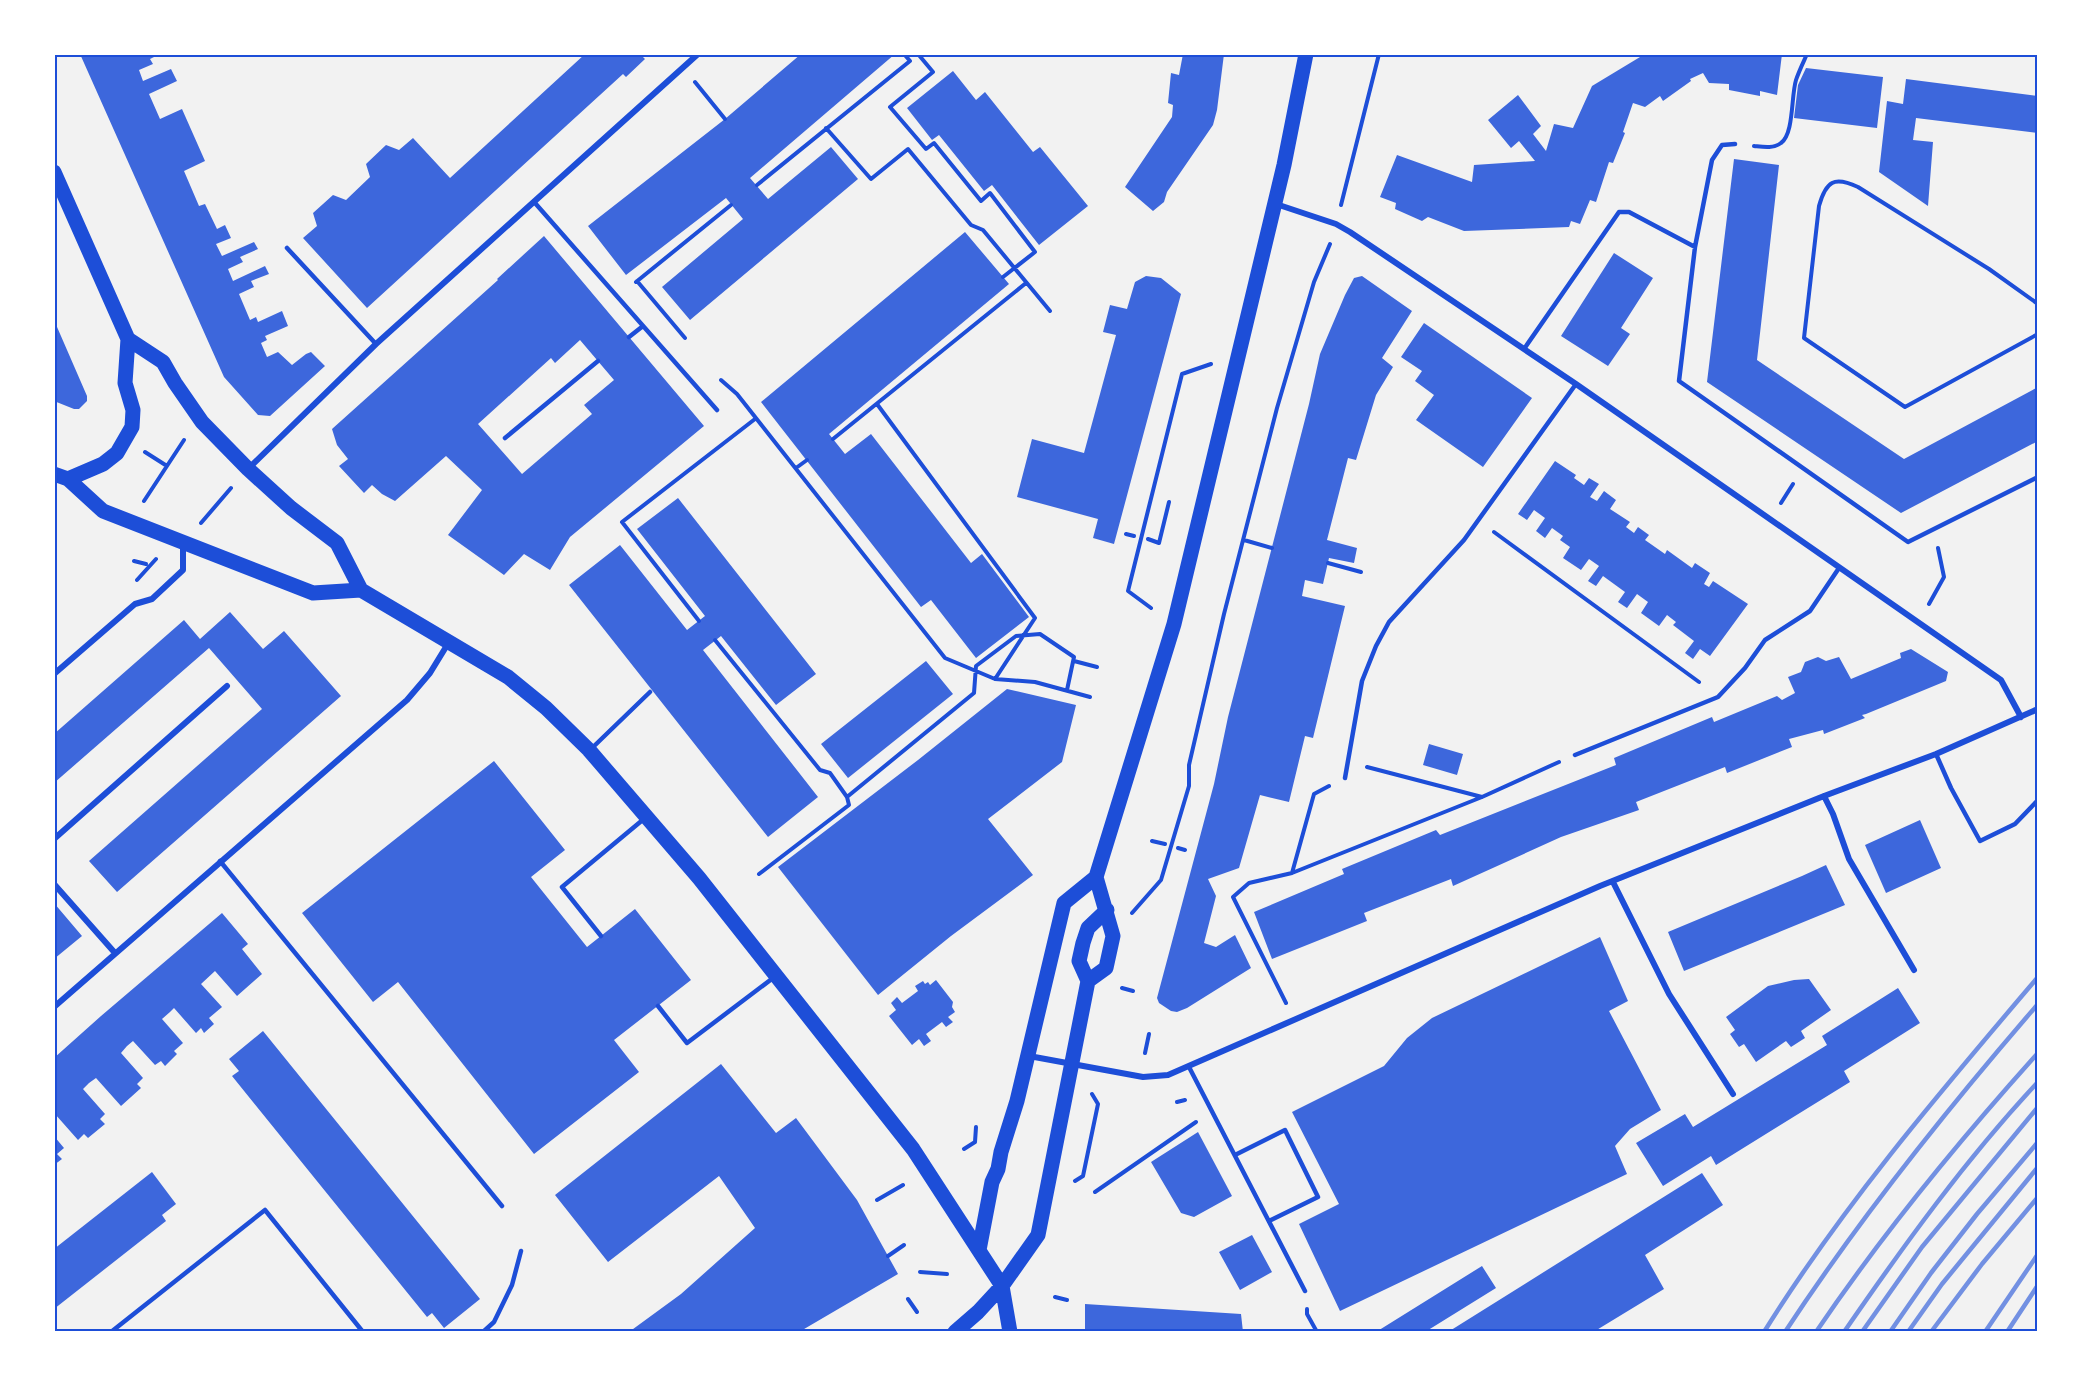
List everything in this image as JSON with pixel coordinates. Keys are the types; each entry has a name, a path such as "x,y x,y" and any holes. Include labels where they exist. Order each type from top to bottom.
{"main road":[{"path":"979,1250 992,1182 998,1169 1028,1056 1064,903 1096,876 1174,624 1275,204 1306,54"},
{"path":"54,172 128,339 125,383 133,410 132,427 117,453 103,464 61,477"},
{"path":"128,339 163,362 202,422 248,469 291,508 337,543 361,590 508,678 546,708 589,750 699,878 913,1149 1002,1286 1010,1332"},
{"path":"61,477 103,511 313,593 361,590"},
{"path":"1088,981 1106,968 1113,936 1096,876"},
{"path":"955,1332 1002,1286 1038,1235 1088,981 1079,961 1088,928 1107,910"}],"street":[{"path":"248,469 376,344 684,68 690,57 698,54"},
{"path":"1275,204 1336,224 1576,384 2001,680 2021,717"},
{"path":"54,674 135,604 152,599 183,570 183,542"},
{"path":"54,1007 407,700 430,673 449,642"},
{"path":"54,839 227,686"},
{"path":"1028,1056 1143,1077 1168,1075 1613,882 1824,796 1936,754 2037,711"},
{"path":"1824,796 1849,859 1914,970"},
{"path":"1613,882 1669,994 1733,1094"},
{"path":"54,884 115,953"}],"lane":[{"path":"1735,144 1722,145 1712,160 1695,247 1679,381 1908,542 2038,477"},
{"path":"535,203 717,411"},
{"path":"1524,349 1619,212 1629,212 1695,247"},
{"path":"287,248 376,344"},
{"path":"629,337 643,326"},
{"path":"505,438 598,362"},
{"path":"1345,778 1362,681 1376,646 1389,622 1447,560 1478,521 1576,384"},
{"path":"1575,755 1718,697 1745,668 1765,640 1810,611 1839,568"},
{"path":"589,750 650,693"},
{"path":"1936,754 1951,788 1980,841 2015,824 2038,800"},
{"path":"601,936 562,887 647,816"},
{"path":"220,861 502,1206"},
{"path":"658,1006 687,1043 775,976"},
{"path":"1189,1067 1305,1291"},
{"path":"1235,1155 1285,1130 1318,1197 1269,1221"},
{"path":"111,1332 265,1210 363,1332"},
{"path":"483,1332 494,1322 512,1285 521,1251"}],"path":[{"path":"757,185 909,61 904,54"},
{"path":"918,54 933,72 890,107 926,149 934,143 981,201 990,193 1035,252 1004,277"},
{"path":"1344,197 1379,54"},
{"path":"1735,144 1766,148 1779,145 1784,141 1790,126 1796,80 1807,54"},
{"path":"684,68 725,119"},
{"path":"826,128 871,178 908,149 971,225 984,230 1050,311"},
{"path":"2038,304 1989,269 1858,187 1844,180 1832,183 1823,193 1819,206 1804,338 1905,407 2038,334"},
{"path":"631,287 731,205"},
{"path":"1161,880 1190,786 1189,765 1226,604 1280,396 1314,282 1328,249"},
{"path":"637,281 688,342"},
{"path":"833,439 1026,283"},
{"path":"1174,624 1128,591 1130,580 1182,374 1239,354"},
{"path":"717,376 737,394 945,658 995,679 1035,682 1090,697"},
{"path":"877,404 1035,618 995,679"},
{"path":"699,621 622,522 755,419"},
{"path":"141,506 188,434"},
{"path":"143,451 167,466"},
{"path":"796,468 807,460"},
{"path":"1770,519 1803,468"},
{"path":"183,542 248,469"},
{"path":"1148,540 1159,543 1169,502"},
{"path":"1478,521 1718,697"},
{"path":"1918,623 1944,578 1934,530"},
{"path":"1126,534 1134,536"},
{"path":"1244,540 1272,548"},
{"path":"134,561 146,564"},
{"path":"1328,563 1361,572"},
{"path":"847,797 974,693 976,666 1016,636 1040,634 1074,659 1097,667"},
{"path":"715,640 820,770 830,773 847,797 849,805 759,874"},
{"path":"1067,690 1074,659"},
{"path":"1294,1020 1233,897 1250,883 1292,873 1482,797 1575,755"},
{"path":"1348,762 1482,797"},
{"path":"1292,873 1314,794 1345,778"},
{"path":"1152,841 1165,844"},
{"path":"1178,848 1185,850"},
{"path":"1119,988 1133,991"},
{"path":"1145,1053 1149,1034"},
{"path":"1095,1192 1196,1122"},
{"path":"964,1149 975,1143 976,1127"},
{"path":"877,1200 903,1185"},
{"path":"888,1256 904,1245"},
{"path":"920,1272 947,1274"},
{"path":"1055,1297 1067,1300"},
{"path":"908,1299 917,1312"},
{"path":"1307,1314 1317,1332"}],"building":[{"path":"80,54 131,54 132,56 154,54 156,56 150,59 153,64 139,70 143,81 171,69 177,81 149,94 160,119 182,109 205,161 184,171 199,206 205,204 217,229 225,225 231,238 216,244 222,256 254,242 258,249 240,257 243,262 228,269 233,281 265,266 269,274 251,281 254,287 239,294 250,320 256,317 258,322 282,311 288,326 265,336 267,340 261,343 267,357 278,352 292,365 311,352 325,366 270,416 258,415 224,377"},
{"path":"585,54 640,54 645,59 626,77 623,74 367,308 303,238 317,226 313,213 333,195 346,200 370,177 366,164 386,145 399,150 413,138 450,178"},
{"path":"801,54 895,54 750,178 768,199 831,147 858,179 690,320 662,287 743,219 726,198 626,275 588,226 725,119"},
{"path":"1183,54 1224,54 1217,110 1213,125 1167,192 1164,202 1153,211 1125,187 1172,117 1173,105 1168,103 1171,73 1179,75"},
{"path":"1645,54 1782,54 1777,95 1760,91 1760,96 1729,90 1729,84 1709,83 1703,73 1690,79 1691,81 1663,101 1660,96 1645,107 1633,103 1623,132 1625,133 1613,163 1609,162 1596,202 1590,200 1580,224 1571,221 1569,227 1464,231 1428,217 1422,221 1395,209 1396,203 1380,197 1397,155 1472,182 1474,165 1535,161 1519,141 1511,148 1488,120 1518,95 1541,126 1533,134 1546,151 1554,124 1573,128 1592,86"},
{"path":"1806,68 1883,77 1877,128 1794,118 1798,85"},
{"path":"953,71 976,100 985,92 1033,152 1040,147 1088,206 1039,245 992,185 984,191 939,135 932,140 907,108"},
{"path":"1906,79 2038,96 2038,133 1916,118 1913,140 1933,142 1928,206 1879,172 1887,101 1903,104"},
{"path":"1734,159 1779,165 1757,360 1904,459 2038,387 2038,441 1901,513 1707,382"},
{"path":"965,232 1009,284 829,434 845,454 871,434 971,563 982,554 1029,617 976,658 931,600 921,607 761,402"},
{"path":"544,236 704,426 570,537 550,570 524,554 504,575 448,535 482,490 446,456 395,501 372,485 364,493 339,466 348,459 337,445 332,429","holes":["580,340 614,380 584,405 592,414 522,474 478,424 551,358 555,363"]},
{"path":"1614,253 1653,278 1621,328 1630,334 1608,366 1561,336"},
{"path":"1146,276 1161,278 1181,294 1114,544 1093,538 1098,519 1017,497 1032,439 1084,453 1116,335 1103,332 1110,305 1127,309 1135,282"},
{"path":"1362,276 1412,311 1382,358 1393,367 1376,395 1356,460 1348,458 1327,540 1357,548 1354,563 1329,558 1323,584 1305,580 1302,596 1345,606 1313,738 1305,736 1289,802 1260,795 1239,868 1208,879 1216,896 1204,943 1216,947 1235,935 1251,968 1187,1008 1177,1012 1171,1011 1159,1003 1157,998 1214,784 1228,717 1320,354 1354,278"},
{"path":"54,320 87,396 87,401 79,409 54,401"},
{"path":"1424,323 1532,398 1483,467 1416,420 1434,395 1415,381 1422,371 1401,357"},
{"path":"1555,461 1576,475 1574,478 1584,485 1589,478 1599,484 1590,497 1597,501 1604,491 1616,500 1610,509 1630,522 1626,527 1634,533 1638,527 1649,535 1645,540 1665,554 1667,550 1692,568 1695,563 1710,573 1704,584 1709,587 1713,581 1748,604 1710,656 1700,649 1693,659 1685,653 1694,641 1673,625 1676,622 1667,615 1659,626 1641,613 1648,602 1637,594 1627,608 1618,602 1625,592 1603,576 1596,586 1588,581 1599,566 1589,559 1581,570 1563,558 1570,547 1560,540 1563,536 1552,528 1545,538 1536,531 1545,518 1534,510 1527,520 1518,514"},
{"path":"678,498 816,674 776,705 721,636 703,650 818,797 768,837 569,585 620,545 687,630 705,616 637,529"},
{"path":"230,612 263,649 284,631 341,696 117,892 89,861 262,709 209,648 54,783 54,734 184,620 200,639"},
{"path":"1911,649 1948,672 1946,681 1862,715 1865,718 1824,734 1823,730 1789,739 1792,747 1727,773 1725,767 1636,802 1639,810 1561,837 1453,886 1451,879 1364,913 1367,921 1272,959 1254,912 1344,874 1342,869 1436,830 1440,835 1616,765 1614,758 1712,717 1714,722 1777,696 1782,700 1795,693 1788,677 1801,672 1805,662 1818,657 1826,661 1839,657 1851,679 1901,658 1900,653"},
{"path":"926,661 953,694 848,778 821,744"},
{"path":"1007,689 1076,705 1062,762 988,819 1033,875 951,936 878,995 778,867"},
{"path":"1429,744 1463,754 1457,775 1423,765"},
{"path":"494,761 565,850 531,877 587,947 635,909 691,980 614,1040 639,1072 534,1154 398,982 373,1002 302,913"},
{"path":"1920,820 1941,868 1886,893 1865,845"},
{"path":"1826,865 1845,905 1684,971 1668,932"},
{"path":"54,903 82,936 54,959"},
{"path":"222,913 248,944 242,949 262,974 237,996 215,971 201,984 222,1007 209,1018 214,1024 204,1033 201,1028 196,1033 174,1008 162,1019 183,1043 174,1051 177,1054 165,1066 161,1061 155,1065 133,1041 127,1046 121,1053 143,1078 137,1084 141,1088 121,1106 96,1078 89,1083 83,1089 105,1114 100,1119 105,1124 88,1138 84,1134 78,1140 55,1114 54,1116 54,1058"},
{"path":"1600,937 1628,1001 1609,1011 1661,1110 1630,1129 1615,1146 1627,1174 1340,1311 1299,1224 1339,1204 1292,1112 1384,1066 1407,1038 1432,1018"},
{"path":"1809,979 1831,1010 1801,1031 1805,1038 1791,1047 1786,1041 1756,1062 1744,1044 1739,1047 1730,1034 1735,1030 1726,1017 1768,986"},
{"path":"936,980 953,1002 952,1007 955,1012 948,1017 953,1022 946,1027 942,1022 926,1034 931,1041 924,1046 919,1039 912,1045 889,1016 896,1010 891,1003 897,997 902,1003 918,991 915,986 923,981 930,985"},
{"path":"1898,988 1920,1023 1844,1071 1850,1082 1716,1165 1711,1156 1663,1186 1636,1143 1685,1114 1693,1127 1827,1045 1822,1036"},
{"path":"263,1031 480,1299 444,1328 432,1313 427,1317 232,1076 239,1071 229,1059"},
{"path":"721,1064 776,1133 796,1118 857,1200 898,1274 799,1332 629,1332 681,1294 755,1228 719,1176 608,1262 555,1195"},
{"path":"1198,1132 1232,1196 1194,1217 1181,1213 1151,1162"},
{"path":"54,1136 64,1148 57,1154 62,1159 54,1165"},
{"path":"152,1172 176,1204 162,1215 166,1221 54,1309 54,1249"},
{"path":"1702,1173 1723,1205 1645,1255 1664,1289 1596,1332 1448,1332"},
{"path":"1252,1235 1272,1272 1240,1290 1219,1252"},
{"path":"1482,1266 1496,1288 1425,1332 1376,1332"},
{"path":"1085,1304 1241,1314 1243,1332 1085,1332"}],"railway":[{"path":"1764,1332 1794,1285 1860,1194 2038,977"},
{"path":"1785,1332 1874,1205 1971,1083 2038,1004"},
{"path":"1816,1332 1841,1295 1922,1189 2038,1053"},
{"path":"1844,1332 1936,1203 2011,1111 2038,1082"},
{"path":"1862,1332 1922,1247 2038,1107"},
{"path":"1890,1332 1931,1273 2038,1142"},
{"path":"1908,1332 1942,1284 2038,1167"},
{"path":"1931,1332 1982,1264 2038,1197"},
{"path":"1985,1332 2038,1254"},
{"path":"2007,1332 2038,1285"}]}
